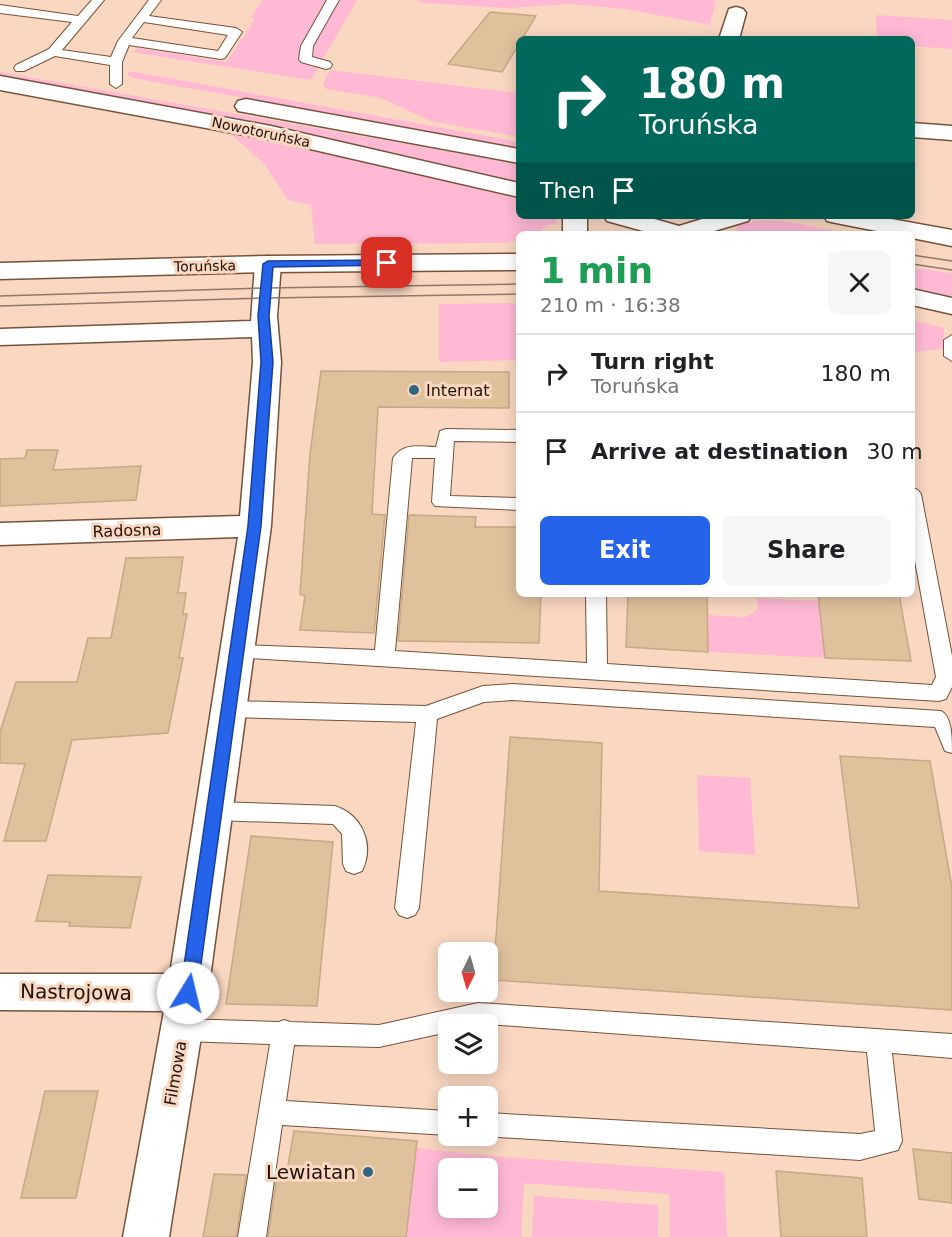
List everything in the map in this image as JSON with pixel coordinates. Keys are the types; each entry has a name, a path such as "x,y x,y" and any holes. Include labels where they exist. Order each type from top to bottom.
{"street":[{"path":"730,36 736,13"},
{"name":"Nowotoruńska","path":"10,66 116,73 204,99"},
{"name":"Nowotoruńska","path":"0,83 271,133 516,189"},
{"name":"Nowotoruńska","path":"227,103 516,155"},
{"path":"915,130 952,133"},
{"path":"626,219 668,231"},
{"path":"689,231 729,219"},
{"path":"852,219 952,238"},
{"name":"Toruńska","path":"0,271 268,264 516,262"},
{"name":"Filmowa","path":"146,1237 185,1012 239,652 255,526 267,362 264,329 268,264"},
{"path":"915,298 952,306"},
{"path":"0,337 264,329"},
{"name":"Radosna","path":"0,534 255,526"},
{"name":"Nastrojowa","path":"0,992 185,1012"}],"lane":[{"path":"10,66 53,52 98,0"},
{"path":"53,52 116,73 124,41 155,0"},
{"path":"326,65 305,59 307,46 333,0"},
{"path":"0,9 53,12 82,20"},
{"path":"124,41 221,55 236,32 141,18"},
{"path":"952,340 952,356"},
{"path":"516,436 446,435 441,502 516,504"},
{"path":"384,658 402,458 406,452 444,453"},
{"path":"239,652 597,670 939,693 946,677 915,510"},
{"path":"596,597 597,670"},
{"path":"230,709 427,714 483,694 512,692 941,719 950,733 952,745"},
{"path":"407,908 427,714"},
{"path":"215,811 334,815 346,819 353,829 354,864"},
{"path":"185,1012 284,1031 379,1036 478,1014 952,1046"},
{"path":"252,1237 284,1031"},
{"path":"498,1126 860,1147 888,1141 878,1040"},
{"path":"272,1112 438,1122"}],"shaded area":[{"path":"262,0 357,0 311,80 132,52 138,48 227,62 255,19 251,18"},
{"path":"416,0 716,0 710,25 625,9 570,4 506,8 424,3"},
{"path":"876,15 952,20 952,49 915,46 915,36 877,36"},
{"path":"330,70 516,93 516,136 431,121 381,98 326,89 323,84"},
{"path":"129,71 516,141 516,147 133,78 128,75"},
{"path":"0,72 516,163 516,181 218,115 0,76"},
{"path":"231,134 433,177 516,198 516,219 555,219 558,225 550,224 540,231 516,231 516,241 507,243 315,244 311,205 288,200 265,165"},
{"path":"760,220 783,221 837,231 736,231 737,225"},
{"path":"915,268 952,273 952,298 915,289"},
{"path":"516,303 516,360 439,362 439,304"},
{"path":"915,321 944,328 943,349 915,352"},
{"path":"757,598 819,601 825,658 708,652 707,615 746,617 758,609"},
{"path":"697,775 750,778 755,855 699,851"},
{"path":"416,1148 503,1157 724,1172 727,1237 670,1237 669,1194 524,1183 521,1237 406,1237"},
{"path":"534,1196 658,1205 658,1237 532,1237"}],"building":[{"path":"490,12 536,16 524,36 516,36 516,49 502,72 448,64"},
{"path":"321,371 509,372 509,408 378,407 372,514 385,515 374,633 300,630 305,596 300,594 310,454"},
{"path":"27,450 58,450 53,470 141,466 136,500 0,506 0,459 25,458"},
{"path":"409,515 476,517 475,527 516,527 516,597 541,597 539,643 398,641"},
{"path":"183,557 178,593 186,593 183,614 187,614 179,658 183,658 168,733 72,740 46,841 4,841 25,764 0,763 0,732 16,682 77,682 88,638 111,638 126,558"},
{"path":"628,597 707,597 708,652 626,647"},
{"path":"818,597 900,597 911,661 825,658"},
{"path":"510,737 602,743 599,891 859,908 840,756 930,761 952,888 952,1010 498,980 498,942 496,942"},
{"path":"251,836 333,842 317,1006 226,1004"},
{"path":"48,875 141,877 130,928 69,926 70,922 36,921"},
{"path":"45,1091 98,1091 76,1198 21,1198"},
{"path":"294,1131 417,1141 406,1237 268,1237 277,1176 286,1177"},
{"path":"913,1149 952,1153 952,1203 919,1199"},
{"path":"776,1171 862,1178 867,1237 781,1237"},
{"path":"214,1174 246,1175 236,1237 203,1237"}],"tram line":[{"path":"915,255 952,261"},
{"path":"915,264 952,270"},
{"path":"0,296 266,288 516,284"},
{"path":"0,306 266,298 516,294"}],"place":[{"name":"Internat","path":"414,390"},
{"name":"Lewiatan","path":"368,1172"}],"route":[{"path":"188,993 239,652 255,526 267,362 264,316 268,264 387,263"}]}
